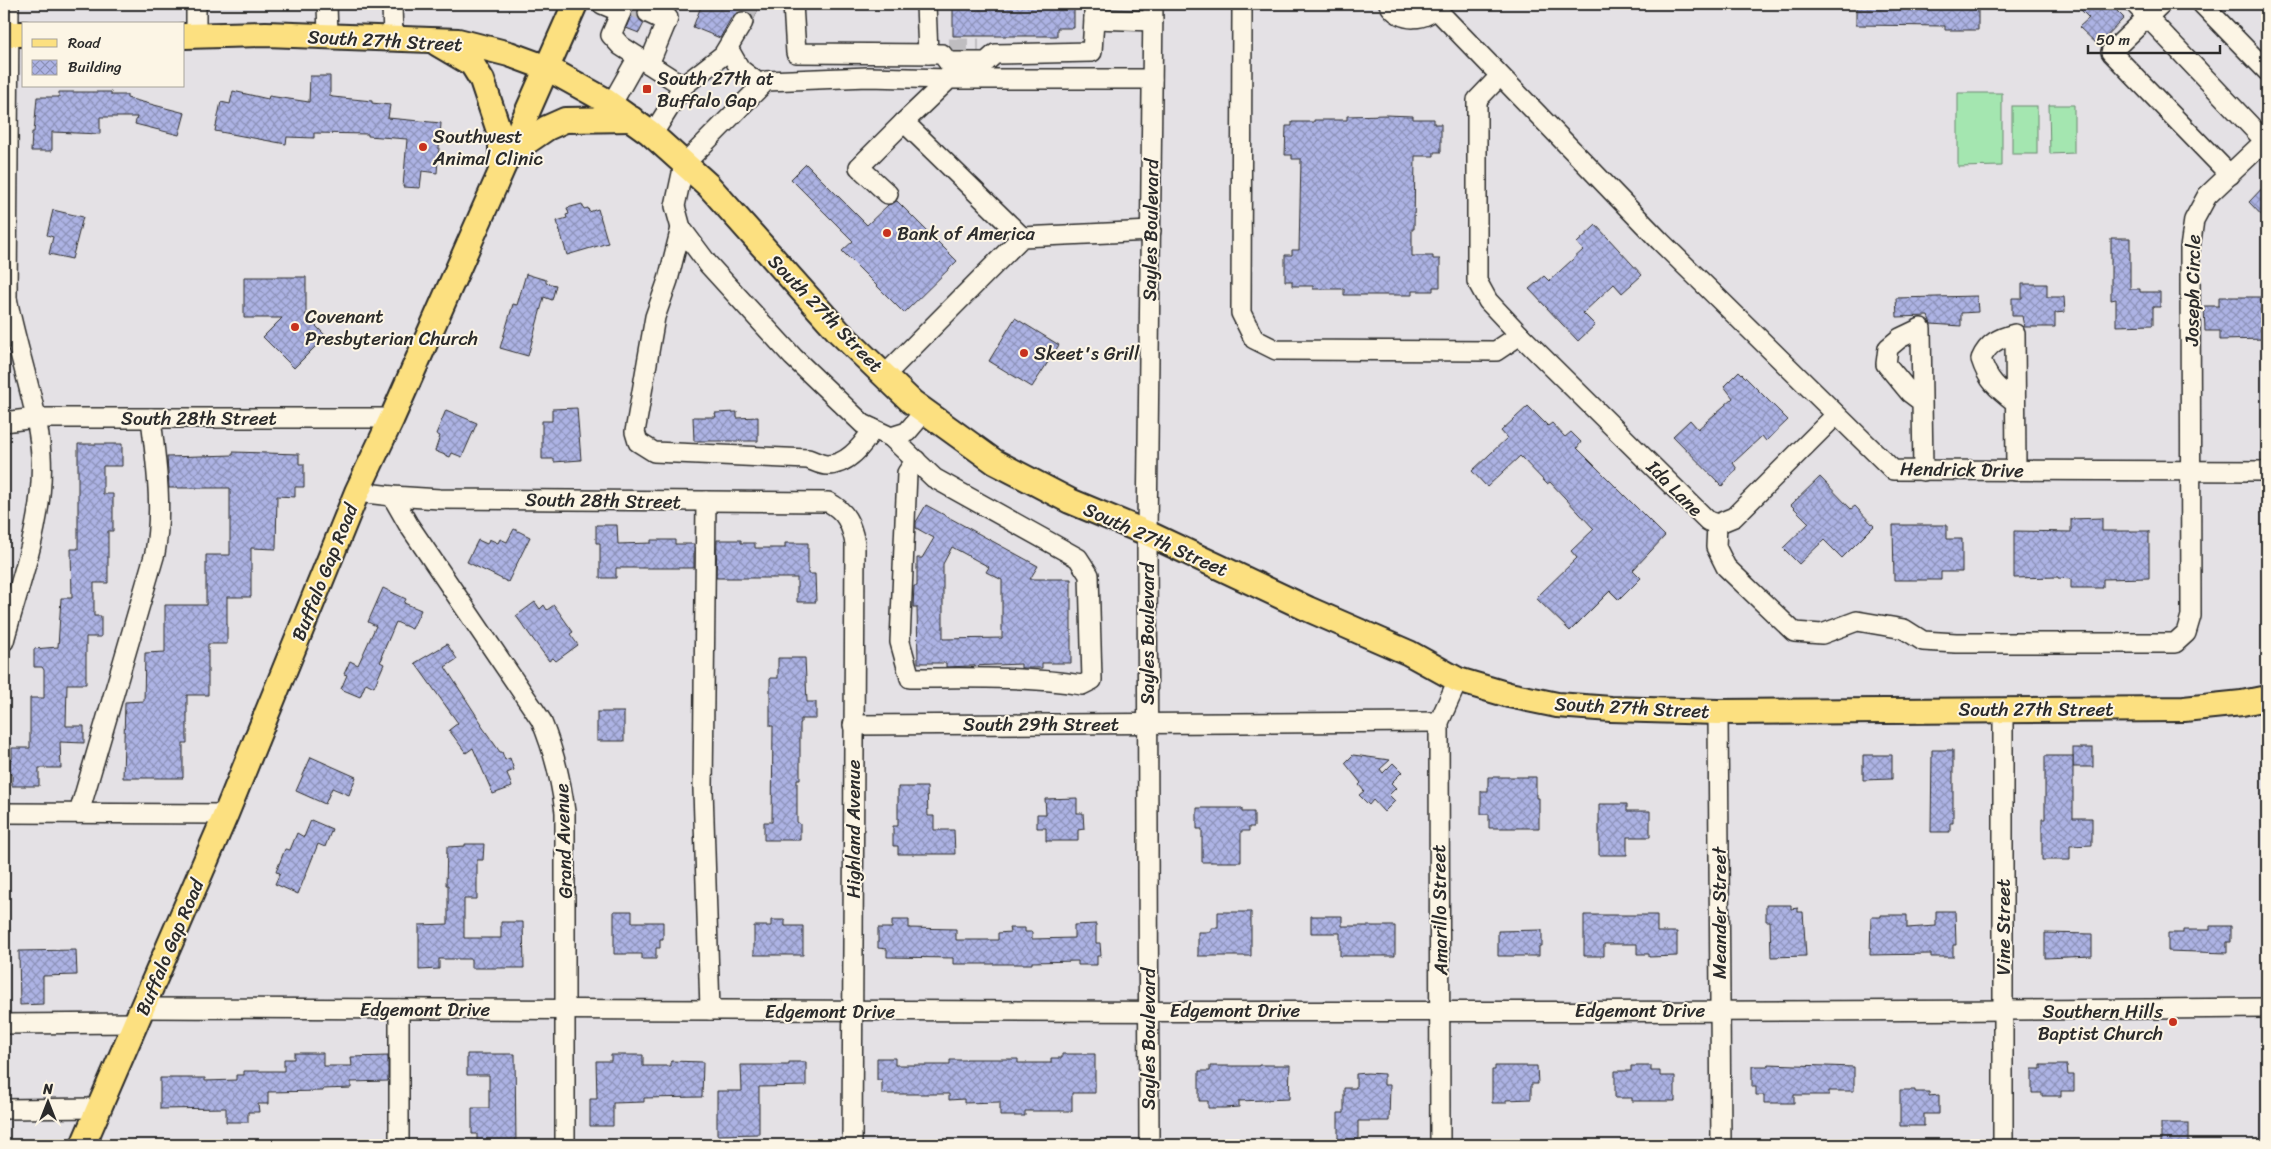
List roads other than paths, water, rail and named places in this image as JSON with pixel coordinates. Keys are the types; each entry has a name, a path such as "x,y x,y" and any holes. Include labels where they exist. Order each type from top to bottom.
{"main road":[{"name":"Buffalo Gap Road","path":"83,1145 226,814 357,492 392,418 575,4"},
{"name":"South 27th Street","path":"190,36 266,34 458,41 508,54 547,68 611,105 652,134 708,185 839,332 912,402 995,462 1070,501 1147,533 1308,609 1409,653 1458,680 1509,695 1557,705 1611,709 1718,712 2184,709 2242,703 2267,698"},
{"path":"430,39 472,64 482,80 501,137 505,164"},
{"path":"505,164 547,128 565,120 632,120"}],"street":[{"path":"4,641 9,603 36,525 41,488 41,454 35,418 5,298 6,173 12,34 9,4"},
{"path":"190,36 196,4"},
{"path":"327,4 328,36"},
{"path":"392,4 393,38"},
{"path":"602,4 625,6 612,35 621,46 684,86"},
{"path":"793,4 796,54 939,52"},
{"path":"926,4 939,52 948,62 986,62 987,51 1092,52 1094,12 1153,12"},
{"path":"1242,4 1241,313 1254,339 1276,350 1496,351 1520,335"},
{"path":"1390,4 1399,15 1409,18 1428,15 1437,6"},
{"path":"2161,4 2141,10 2111,52 2230,175"},
{"path":"2202,4 2267,71"},
{"name":"Hendrick Drive","path":"1437,6 1500,76 1660,242 1893,470 2267,471"},
{"path":"2141,10 2266,140"},
{"name":"Sayles Boulevard","path":"1149,1145 1147,533 1153,12"},
{"path":"611,105 644,60 671,13 648,13"},
{"path":"652,134 684,86 723,55 743,22"},
{"path":"728,48 740,68 761,85"},
{"name":"Ida Lane","path":"1500,76 1477,100 1477,281 1488,301 1520,335 1708,521 1717,524 1734,517 1836,415"},
{"path":"916,460 907,473 900,642 910,678 1003,678 1082,685 1092,680 1089,575 1078,558 934,478 916,460 891,437 863,424 793,357 708,264 682,228 675,206 684,164 766,81 868,77 1152,78"},
{"path":"888,194 859,167 949,78"},
{"path":"904,122 1022,237"},
{"name":"Joseph Circle","path":"1717,524 1716,547 1726,567 1794,632 1822,634 1857,621 1904,630 1923,641 1948,643 2175,643 2186,633 2191,616 2190,248 2194,220 2207,196 2266,140"},
{"path":"682,228 668,280 655,318 635,432 638,442 654,452 808,459 825,465 840,463 855,452 863,446 873,429"},
{"path":"885,375 1022,237 1150,230"},
{"path":"1922,402 1923,471"},
{"path":"2015,402 2016,471"},
{"path":"891,437 907,432 925,411"},
{"name":"South 28th Street","path":"4,422 35,418 392,418"},
{"path":"79,813 155,553 159,529 158,492 151,418"},
{"name":"South 28th Street","path":"357,492 440,499 828,502 838,507 845,514"},
{"name":"Grand Avenue","path":"392,496 408,524 541,720 553,748 562,780 565,812 565,1145"},
{"path":"706,501 703,789 710,1010"},
{"name":"Highland Avenue","path":"845,514 851,526 855,543 852,1145"},
{"name":"Amarillo Street","path":"1440,1145 1439,722 1458,680"},
{"name":"Vine Street","path":"2003,709 2003,1145"},
{"name":"Meander Street","path":"1718,712 1721,1145"},
{"name":"South 29th Street","path":"853,725 1439,722"},
{"path":"4,813 226,814"},
{"name":"Edgemont Drive","path":"4,1024 140,1015 399,1009 853,1012 2267,1008"},
{"path":"399,1009 399,1145"},
{"path":"4,1109 99,1108"}],"tunnel":[{"path":"743,22 750,4"},
{"path":"629,5 648,13"},
{"path":"949,48 979,48"}],"place":[{"name":"South 27th at Buffalo Gap","path":"647,89"},
{"name":"Southwest Animal Clinic","path":"423,147"},
{"name":"Bank of America","path":"887,233"},
{"name":"Covenant Presbyterian Church","path":"295,327"},
{"name":"Skeet's Grill","path":"1024,353"},
{"name":"Southern Hills Baptist Church","path":"2173,1022"}]}
